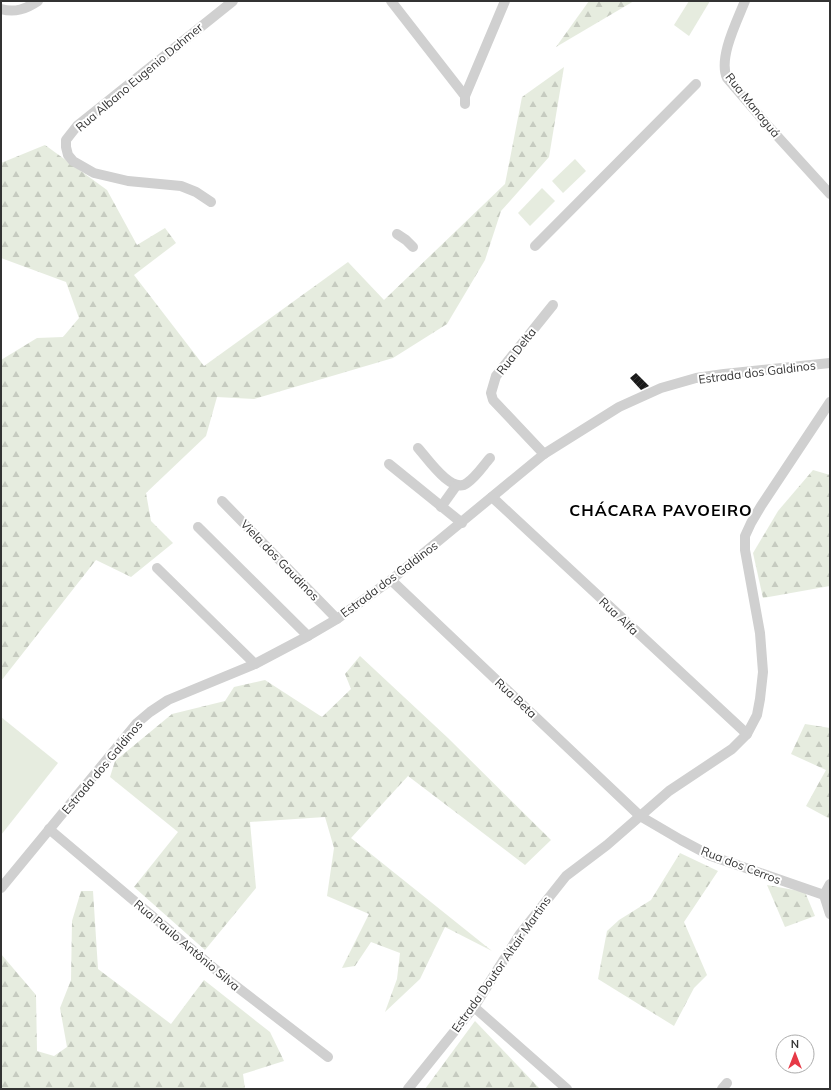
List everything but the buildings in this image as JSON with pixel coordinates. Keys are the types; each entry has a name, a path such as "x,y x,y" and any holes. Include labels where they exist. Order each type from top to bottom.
{"street":[{"path":"1,9 14,11 22,10 38,1"},
{"name":"Rua Albano Eugenio Dahmer","path":"211,202 196,192 181,186 128,181 94,173 73,161 68,155 66,140 77,126 233,1"},
{"path":"390,1 465,100 505,1"},
{"name":"Rua Managuá","path":"745,1 729,45 725,62 725,72 728,78 769,127 830,194"},
{"path":"536,246 696,84"},
{"path":"397,234 413,247"},
{"name":"Rua Delta","path":"544,454 493,400 491,393 496,376 553,305"},
{"name":"Estrada dos Galdinos","path":"1,888 137,723 150,712 168,700 255,664 337,619 391,580 544,454 619,407 661,388 696,378 830,363"},
{"name":"Estrada Doutor Altair Martins","path":"408,1089 474,1007 520,934 566,876 607,845 669,791 732,750 747,734 757,715 763,672 760,633 745,550 745,536 761,506 830,402"},
{"path":"418,448 446,480 456,486 466,484 490,458"},
{"path":"389,464 462,523"},
{"path":"441,507 456,486"},
{"name":"Rua Alfa","path":"492,497 747,734"},
{"name":"Viela dos Gaudinos","path":"222,501 337,619"},
{"path":"198,527 308,636"},
{"path":"157,568 255,664"},
{"name":"Rua Beta","path":"391,580 640,816"},
{"name":"Rua dos Cerros","path":"640,816 711,856 824,895"},
{"name":"Rua Paulo Antônio Silva","path":"49,829 228,980 328,1057"},
{"path":"830,884 824,895 830,914"},
{"path":"474,1007 567,1089"}],"green space":[{"path":"589,1 634,1 556,47"},
{"path":"689,1 710,1 689,36 674,25"},
{"path":"564,67 549,157 501,211 485,260 447,324 393,358 254,399 217,397 206,436 146,493 151,521 173,543 131,577 96,560 1,681 1,360 37,338 63,337 79,318 66,282 1,258 1,163 45,145 107,190 137,245 165,228 176,243 134,275 204,366 348,262 384,300 505,184 522,97"},
{"path":"575,159 586,171 563,193 552,181"},
{"path":"542,188 555,201 530,226 518,213"},
{"path":"813,470 830,475 830,586 763,598 753,553 778,511"},
{"path":"360,656 448,738 551,840 525,865 408,776 351,838 492,951 445,927 420,979 385,1012 397,979 400,953 371,942 355,966 342,968 369,914 327,896 334,848 325,817 250,822 256,888 205,950 134,887 178,832 110,777 115,761 172,714 225,701 234,687 265,680 322,717 351,689 345,674"},
{"path":"1,717 58,763 1,835"},
{"path":"805,724 830,728 830,819 806,806 826,770 791,754"},
{"path":"680,853 718,871 684,922 707,975 694,988 674,1026 598,979 607,931 619,920 651,900"},
{"path":"767,885 805,892 815,916 785,927"},
{"path":"81,891 93,891 98,969 171,1024 204,980 270,1032 284,1061 243,1074 245,1089 1,1089 1,954 36,995 37,1051 54,1056 67,1047 60,1008 71,980 72,921"},
{"path":"475,1021 540,1089 425,1089"}],"district":[{"name":"CHÁCARA PAVOEIRO","path":"661,510"}]}
